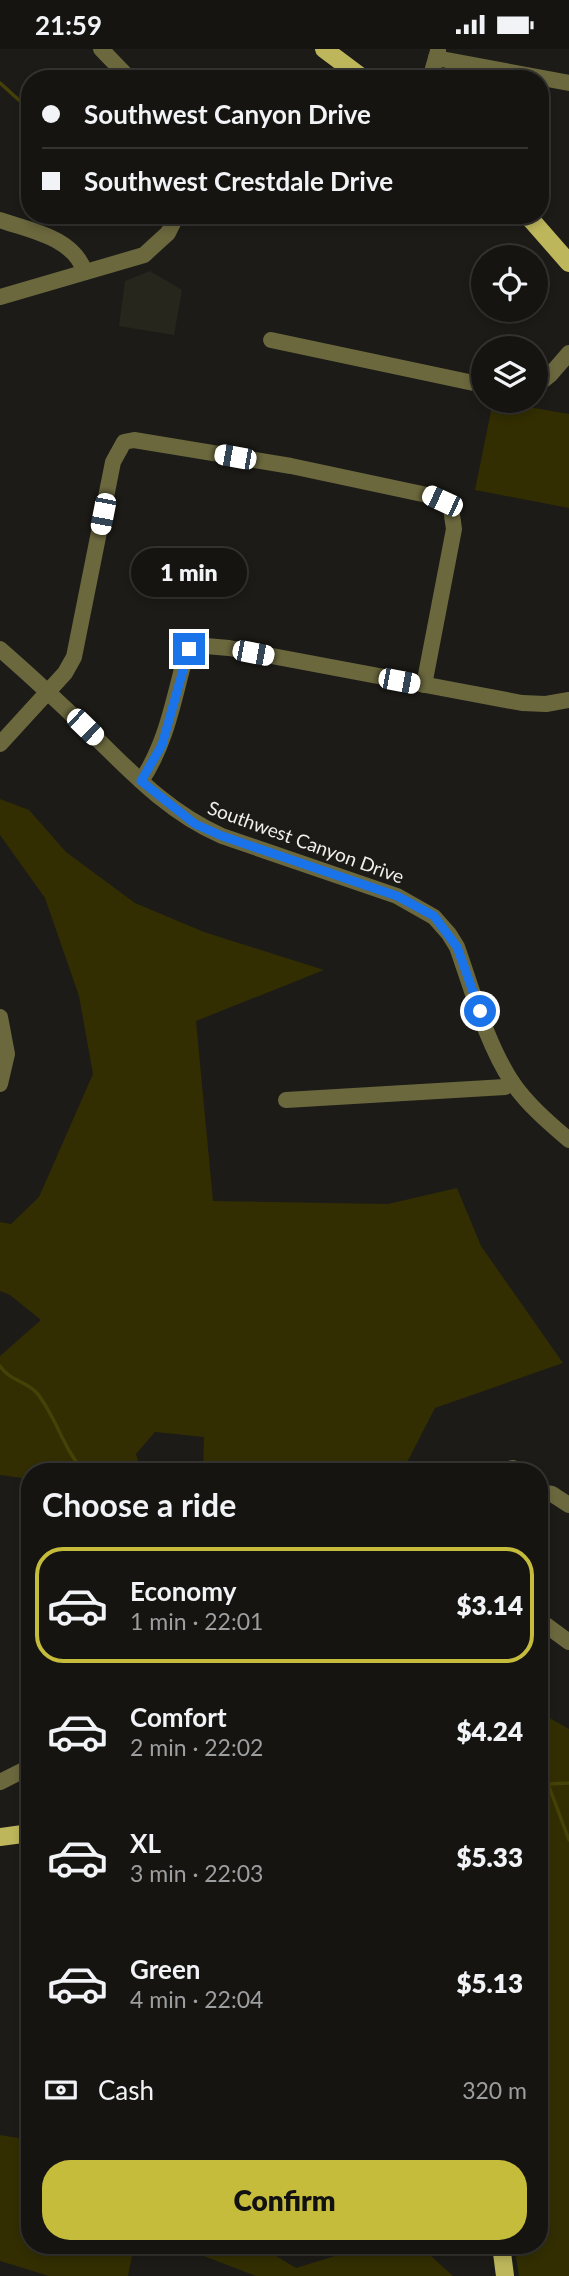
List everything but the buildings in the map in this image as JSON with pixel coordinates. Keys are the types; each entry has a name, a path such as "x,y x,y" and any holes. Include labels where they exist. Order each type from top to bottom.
{"main road":[{"path":"324,49 350,70"},
{"path":"535,224 569,263"},
{"path":"0,1837 21,1834"},
{"path":"501,2254 505,2276"}],"street":[{"path":"101,49 121,70"},
{"path":"438,54 510,70"},
{"path":"549,79 569,83"},
{"path":"0,220 65,244 81,261 85,272"},
{"path":"0,297 144,255 168,233 172,224"},
{"path":"271,340 471,382"},
{"path":"548,377 569,353"},
{"path":"0,744 65,673 74,657 113,462 124,442 134,440 291,466 427,495 451,508 453,529 424,685"},
{"path":"141,781 162,745 187,654 194,646 229,649 522,703 546,704 569,700"},
{"name":"Southwest Canyon Drive","path":"0,649 48,691 141,781 195,824 222,836 397,896 434,916 457,947 494,1047 512,1082 569,1140"},
{"path":"0,1017 6,1054 0,1084"},
{"path":"286,1100 505,1087 512,1082"},
{"path":"548,1493 569,1505"},
{"path":"548,1627 569,1642"},
{"path":"0,1782 21,1772"}],"shaded area":[{"path":"150,271 182,290 174,335 119,326 125,281"},
{"path":"548,410 569,414 569,508 475,490 491,413 548,413"},
{"path":"0,799 29,810 66,852 135,903 204,932 324,970 196,1021 213,1201 388,1204 457,1188 481,1246 563,1363 435,1408 407,1463 203,1463 204,1437 155,1432 136,1454 139,1463 21,1463 21,1478 0,1475 0,1356 41,1320 10,1295 0,1291 0,1222 11,1224 39,1197 93,1074 79,996 45,898 0,835"},
{"path":"548,1717 569,1729 569,2276 519,2276 515,2254 548,2254"},
{"path":"0,2135 21,2138 21,2254 132,2254 128,2276 49,2276 0,2261"},
{"path":"199,2254 273,2254 296,2268 342,2254 429,2254 453,2276 256,2276"}],"waterway":[{"path":"0,83 21,102"},
{"path":"0,1366 36,1392 77,1463"},
{"path":"548,1784 569,1783"},
{"path":"548,1784 569,1840"}],"route":[{"path":"189,649 162,745 141,781 195,824 222,836 397,896 434,916 457,947 480,1011"}]}
